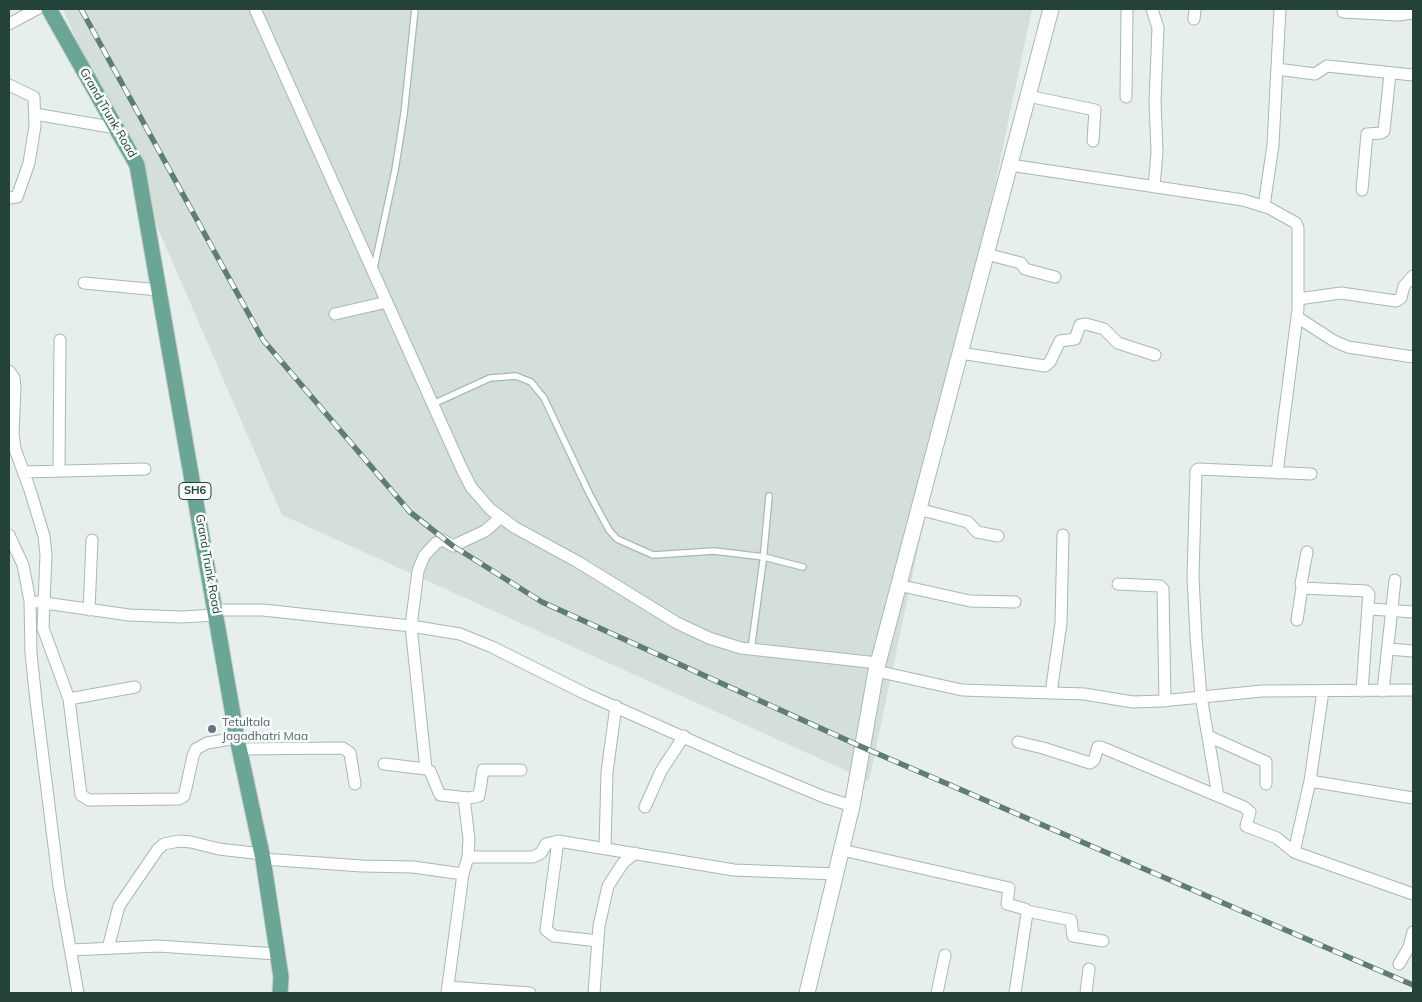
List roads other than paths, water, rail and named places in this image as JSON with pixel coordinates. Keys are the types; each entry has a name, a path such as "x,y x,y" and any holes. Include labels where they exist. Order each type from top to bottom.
{"main road":[{"name":"Grand Trunk Road","path":"48,9 137,165 239,744 263,856 277,954 280,993"}],"street":[{"path":"9,24 37,9"},
{"path":"255,9 471,487 500,518 602,576 677,623 726,644 751,650 877,667 962,690 1084,694 1133,702 1165,701 1262,691 1413,690"},
{"path":"807,993 852,806 877,667 1051,9"},
{"path":"1126,97 1127,9"},
{"path":"1152,9 1158,28 1155,102 1157,152 1154,187"},
{"path":"1264,206 1274,145 1280,9"},
{"path":"1343,12 1413,13"},
{"path":"1277,69 1316,74 1327,66 1413,75"},
{"path":"1362,190 1367,134 1381,133 1384,130 1390,74"},
{"path":"9,85 34,97 35,114 29,163 17,197 9,198"},
{"path":"1028,96 1094,110 1093,141"},
{"path":"35,114 116,128"},
{"path":"1010,165 1242,200 1264,206 1290,218 1298,228 1298,299 1277,472"},
{"path":"986,254 1021,263 1025,269 1055,277"},
{"path":"1298,299 1340,293 1396,301 1401,298 1404,286 1413,276"},
{"path":"84,283 159,290"},
{"path":"335,314 387,302"},
{"path":"1297,317 1334,341 1348,347 1413,357"},
{"path":"960,353 1045,366 1050,362 1060,341 1075,339 1080,325 1086,324 1104,329 1118,343 1155,355"},
{"path":"58,470 60,340"},
{"path":"9,371 14,378 15,388 14,449 44,536 46,555 42,617 44,635 69,699 81,795 89,800 179,799 184,796 196,749 207,743 343,748 350,753 355,784"},
{"path":"23,472 145,468"},
{"path":"1218,796 1201,696 1194,602 1196,471 1198,469 1311,474"},
{"path":"918,509 968,522 977,532 998,536"},
{"path":"426,769 411,626 415,580 424,556 436,543 444,540 453,546 485,531 500,518"},
{"path":"9,535 22,565 30,601 31,653 35,692 59,886 78,993"},
{"path":"1051,693 1061,623 1063,535"},
{"path":"89,610 92,540"},
{"path":"1297,620 1307,552"},
{"path":"1383,691 1395,580"},
{"path":"1118,584 1160,586 1163,589 1165,701"},
{"path":"898,585 970,601 1015,602"},
{"path":"1302,588 1366,591 1369,594 1362,690"},
{"path":"30,601 129,615 180,617 263,610 411,626 460,634 787,782 852,806"},
{"path":"1368,606 1371,609 1413,612"},
{"path":"1388,649 1413,651"},
{"path":"69,699 135,687"},
{"path":"1294,852 1310,782 1324,691"},
{"path":"605,848 607,772 616,706"},
{"path":"646,807 661,771 684,736"},
{"path":"1208,736 1266,762 1268,766 1266,784"},
{"path":"1018,742 1090,763 1094,760 1098,747 1101,747 1249,810 1248,827 1277,838 1294,852 1413,894"},
{"path":"384,764 426,769 430,771 440,795 464,798 479,796 483,770 521,770"},
{"path":"1310,782 1413,798"},
{"path":"464,798 469,839 468,857 463,874 448,990 530,993"},
{"path":"108,948 119,906 158,848 164,844 179,841 191,842 219,849 263,856 362,866 413,867 463,874"},
{"path":"558,841 546,930 554,936 598,941"},
{"path":"468,857 537,856 546,844 558,841 734,870 836,874"},
{"path":"842,850 1007,886 1010,890 1008,904 1027,911 1071,920 1074,936 1103,940"},
{"path":"594,993 602,906 608,886 624,863 635,854"},
{"path":"1015,993 1027,911"},
{"path":"1399,964 1413,932"},
{"path":"71,950 158,946 277,954"},
{"path":"937,993 945,955"},
{"path":"1086,993 1089,970"}],"lane":[{"path":"373,271 395,170 415,9"},
{"path":"433,404 490,378 516,376 531,382 544,398 608,530 617,539 653,555 714,551 764,557 803,567"},
{"path":"751,650 764,557 769,496"}],"railway":[{"path":"81,9 263,340 410,512 453,546 542,602 862,747 1413,985"}],"place":[{"name":"Tetultala Jagadhatri Maa","path":"212,729"}]}
